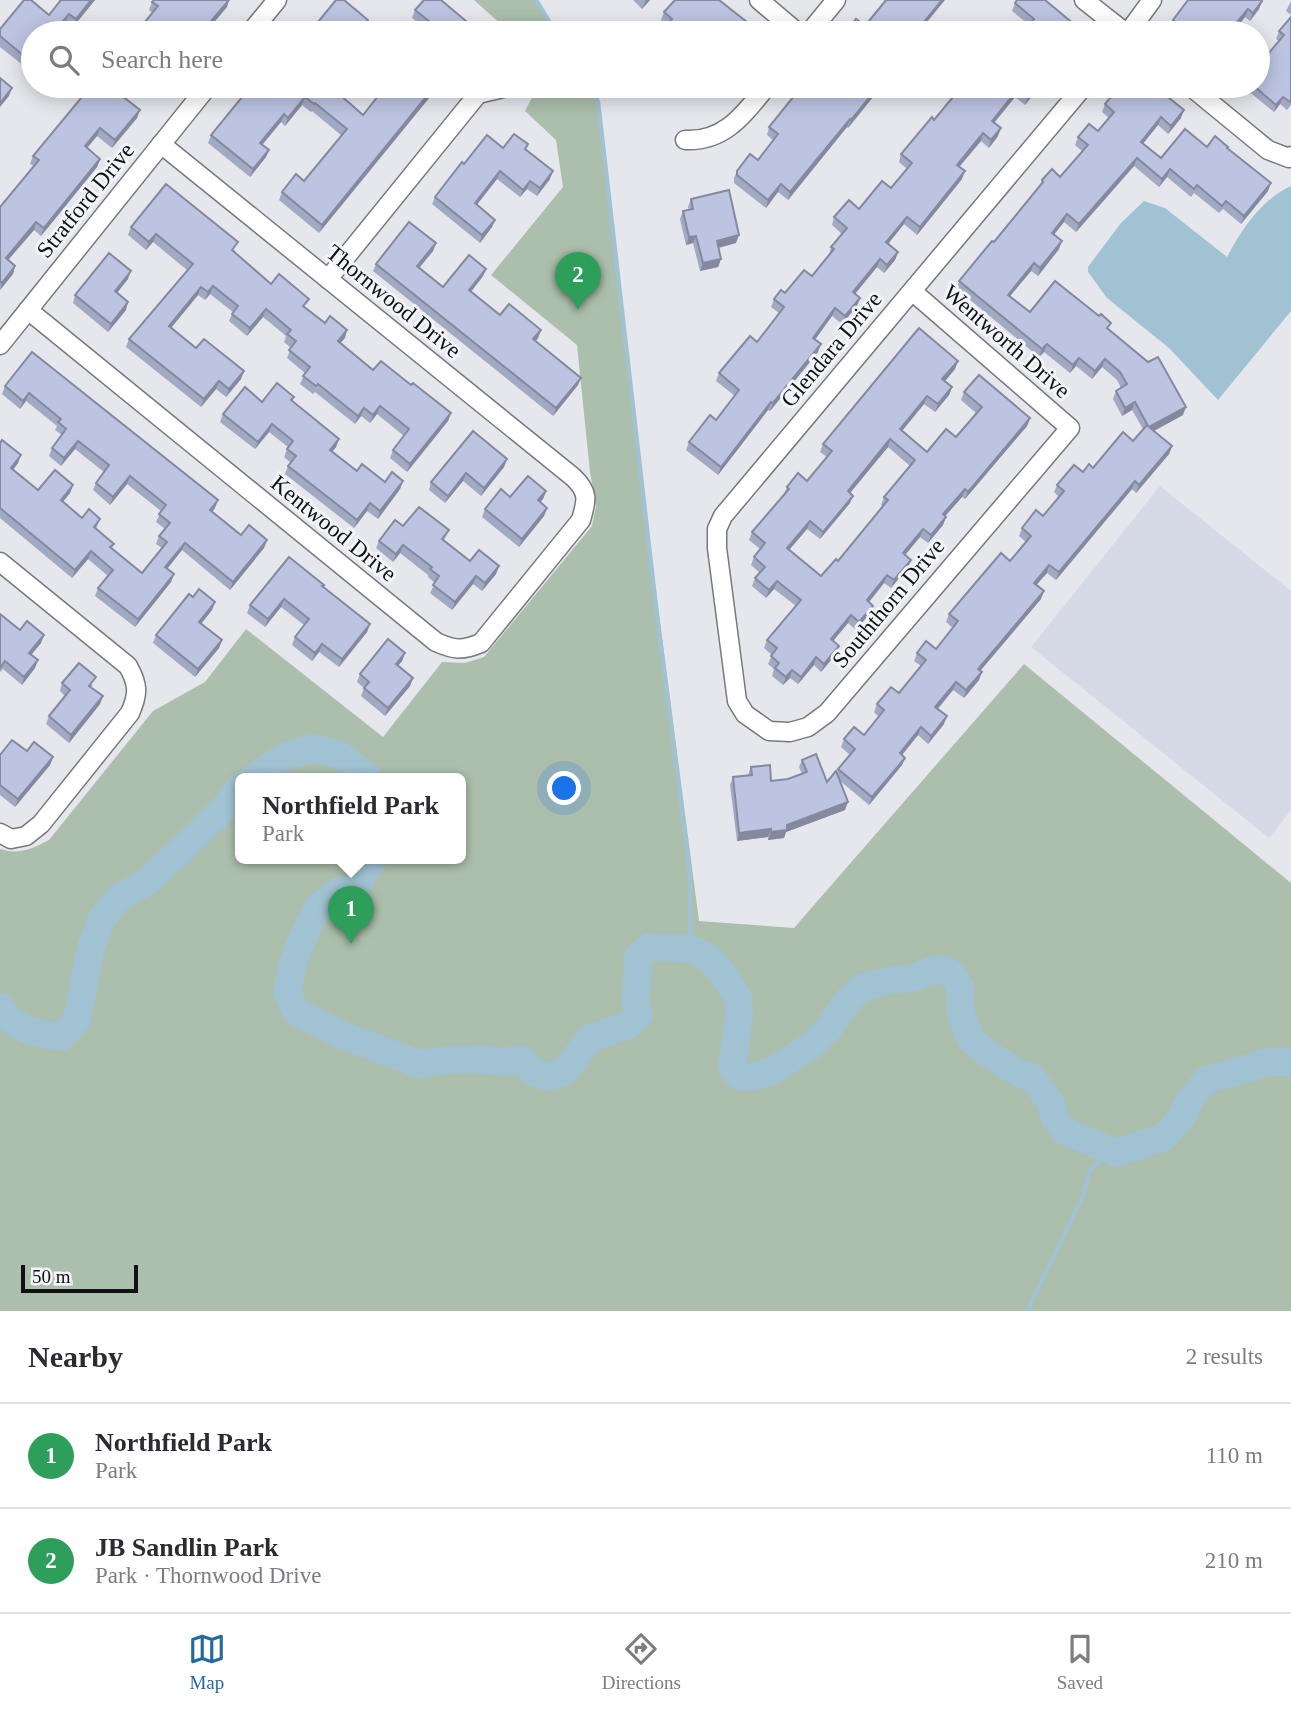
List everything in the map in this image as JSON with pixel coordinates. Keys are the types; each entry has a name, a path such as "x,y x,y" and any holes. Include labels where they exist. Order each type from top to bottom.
{"street":[{"path":"260,21 277,0"},
{"path":"759,0 784,21"},
{"path":"819,21 835,0"},
{"path":"1084,0 1111,21"},
{"path":"1136,21 1152,0"},
{"name":"Stratford Drive","path":"0,345 198,98"},
{"path":"328,279 475,98"},
{"path":"685,140 699,141 729,127 757,98"},
{"name":"Glendara Drive","path":"734,681 717,548 717,529 723,516 1074,98"},
{"path":"1205,98 1268,150 1290,157"},
{"name":"Thornwood Drive","path":"162,144 573,477 584,487 586,503"},
{"name":"Wentworth Drive","path":"912,291 1070,428"},
{"name":"Kentwood Drive","path":"28,310 436,642 451,649 468,649 481,643 581,520 586,503"},
{"name":"Souththorn Drive","path":"734,681 737,701 745,714 769,731 790,732 808,727 827,713 1070,428"},
{"path":"0,562 122,660 136,680 137,698 130,713 41,824 26,836 11,839 0,832"}],"shaded area":[{"path":"1160,486 1291,591 1291,810 1269,838 1031,647"}],"green space":[{"path":"474,0 536,0 549,21 497,21"},
{"path":"532,98 596,98 598,102 639,460 699,921 794,928 1024,664 1291,883 1291,1311 0,1311 0,849 25,850 49,840 153,711 205,682 246,629 383,737 442,662 465,663 484,657 592,526 596,506 577,345 491,275 563,187 556,140 525,111"}],"water":[{"path":"1291,186 1291,311 1218,400 1169,348 1107,298 1088,272 1088,267 1121,223 1144,201 1165,208 1227,257 1253,216 1270,199"}],"building":[{"path":"24,0 31,0 49,15 61,0 91,0 76,19 69,14 63,21 21,21 21,54 0,36 0,29"},
{"path":"229,0 211,21 146,21 158,6 152,2"},
{"path":"336,0 344,0 368,20 367,21 319,21"},
{"path":"424,0 441,0 466,21 429,21 415,10"},
{"path":"675,0 719,0 746,21 670,21 672,19 664,12"},
{"path":"886,0 942,0 925,21 869,21"},
{"path":"1017,0 1045,0 1070,21 1032,21 1034,19 1015,3"},
{"path":"1188,0 1262,1 1253,13 1248,9 1238,21 1173,20"},
{"path":"1291,17 1291,100 1290,102 1283,97 1276,105 1268,98 1270,98 1270,52 1284,35 1279,31"},
{"path":"0,78 12,88 0,103"},
{"path":"81,98 125,98 140,110 115,140 100,128 85,146 100,159 44,228 36,222 6,258 15,266 2,283 0,207 39,160 33,156"},
{"path":"241,98 304,98 288,118 284,114 260,143 269,150 253,169 211,135"},
{"path":"306,98 344,98 363,115 376,98 425,98 322,225 282,192 296,174 304,181 347,129"},
{"path":"792,98 869,98 790,192 781,184 768,200 737,175 737,171 750,154 758,160 778,134 769,127"},
{"path":"952,98 1011,98 992,121 1001,128 991,140 983,133 957,165 965,171 920,227 907,217 886,242 898,252 887,265 880,259 853,292 860,298 845,316 835,308 813,338 821,344 773,403 771,402 721,467 689,442 710,415 716,420 739,390 719,373 750,336 757,342 784,307 774,299 781,290 785,293 804,270 812,276 834,249 831,247 847,228 834,217 849,200 859,209 882,181 891,188 912,163 901,154 932,117 934,120"},
{"path":"1110,98 1169,98 1184,110 1171,126 1161,117 1141,142 1161,158 1185,129 1207,147 1215,136 1271,183 1244,216 1226,201 1222,206 1197,185 1194,189 1170,169 1162,179 1137,158 1079,224 1067,214 1052,233 1062,241 1040,268 1034,263 1008,295 1030,312 1055,281 1099,316 1101,314 1111,323 1107,328 1148,362 1158,357 1186,407 1149,427 1172,446 1139,485 1135,481 1059,572 1049,565 1034,583 1044,591 978,669 982,672 966,690 956,682 935,707 947,716 931,736 921,727 900,753 905,758 872,797 838,769 855,749 844,739 854,727 864,735 884,710 877,704 891,687 899,693 926,660 917,653 926,641 936,649 958,621 949,614 1001,553 1010,561 1031,536 1022,528 1036,510 1043,516 1064,491 1057,485 1074,465 1083,472 1089,464 1093,468 1123,432 1133,441 1148,426 1135,402 1125,408 1116,391 1127,384 1120,372 1105,359 1095,371 1079,358 1073,365 1047,344 1042,349 959,281 1052,169 1060,177 1088,145 1078,137 1089,124 1098,131 1114,112 1105,104"},
{"path":"514,134 528,144 525,149 553,171 540,188 530,181 523,190 500,171 475,203 495,220 482,235 435,197 487,135 503,148"},
{"path":"166,184 238,242 232,250 271,284 279,274 309,299 303,306 325,323 330,316 347,330 338,341 373,370 381,361 451,413 410,464 393,450 409,429 380,406 373,415 364,408 358,416 318,384 316,386 303,376 310,367 289,350 296,341 287,334 291,330 266,309 250,328 232,314 238,306 213,286 208,292 201,287 169,326 196,348 204,339 244,371 229,389 219,381 204,399 129,339 193,264 156,234 149,242 131,227"},
{"path":"729,190 739,235 717,241 721,259 703,263 696,236 689,237 683,211 693,209 691,199"},
{"path":"409,222 436,243 417,266 443,287 469,255 486,269 469,290 500,315 509,304 541,330 533,339 581,378 556,408 376,264"},
{"path":"109,253 131,271 115,291 128,302 111,324 75,295"},
{"path":"919,328 958,361 942,379 952,387 938,404 927,396 900,429 927,452 946,429 956,437 982,407 964,392 979,375 1030,418 968,492 965,489 943,514 946,517 931,535 923,529 903,553 911,560 894,580 887,575 867,600 873,606 859,622 851,615 831,639 839,646 824,664 816,657 801,677 792,670 786,677 775,668 779,663 771,656 777,648 767,640 801,600 777,581 769,590 755,578 765,567 754,557 765,543 752,532 789,489 787,487 798,473 807,481 832,451 823,444","holes":["890,439 915,460 884,497 888,500 838,561 836,559 821,576 787,548 810,521 823,532 853,496 848,491"]},
{"path":"32,352 218,500 210,510 241,535 249,525 267,540 233,582 185,543 165,567 174,574 138,619 98,588 113,570 91,551 75,570 0,508 2,440 21,455 11,468 38,490 55,470 73,485 61,500 82,518 89,509 100,519 94,527 114,544 110,547 142,573 167,542 159,536 170,523 159,514 166,505 130,476 113,497 96,483 109,465 78,441 64,458 52,448 66,429 58,422 61,419 29,393 23,401 5,386"},
{"path":"277,383 294,397 291,400 339,439 330,450 357,471 362,464 385,482 392,472 403,481 380,511 370,503 357,520 288,466 296,456 287,449 293,441 272,424 258,442 223,414 245,387 262,402"},
{"path":"473,431 507,459 484,488 466,473 448,496 431,482"},
{"path":"528,476 546,491 538,500 547,508 522,539 485,509 501,489 510,497"},
{"path":"419,507 449,530 442,539 470,561 479,550 499,566 485,583 476,576 455,602 433,585 439,576 430,569 432,567 403,545 396,554 379,541 395,520 403,526"},
{"path":"289,557 370,624 342,659 322,644 315,653 295,637 309,619 284,599 268,619 250,605"},
{"path":"199,589 215,602 199,622 222,640 198,669 156,635 189,594 193,597"},
{"path":"0,614 20,630 27,621 44,635 29,653 38,660 24,677 5,661 0,668"},
{"path":"388,639 405,653 396,664 413,678 388,708 364,688 369,682 360,674"},
{"path":"79,663 96,677 89,686 103,696 71,735 49,716 70,690 62,683"},
{"path":"12,740 27,751 34,742 53,757 18,799 0,785 0,755"},
{"path":"816,754 827,782 836,771 848,802 787,825 787,830 739,833 733,777 752,775 751,767 770,765 771,781 788,779 807,772 802,760"}],"waterway":[{"path":"536,0 549,21"},
{"path":"596,98 690,874 690,949"},
{"path":"260,773 285,756 313,748 340,755 363,773"},
{"path":"0,1007 26,1030 61,1037 77,1020 91,947 102,918 119,897 145,883 176,855 235,794"},
{"path":"370,864 354,889 339,891 317,908 293,962 287,992 296,1012 342,1035 419,1064 450,1060 480,1059 504,1062 522,1059 534,1072 548,1077 565,1071 590,1038 629,1025 639,1015 635,994 637,958 649,947 690,949 710,958 726,978 738,998 739,1016 732,1068 740,1077 772,1071 808,1048 829,1028 847,1001 862,987 944,969 953,975 960,987 961,1014 971,1040 1017,1072 1031,1077 1050,1102 1055,1118 1065,1131 1116,1153 1164,1137 1181,1118 1190,1099 1207,1080 1268,1062 1291,1062"},
{"path":"1027,1311 1082,1198 1090,1170 1107,1155 1116,1153"}],"place":[{"name":"JB Sandlin Park","path":"578,310"},
{"name":"Northfield Park","path":"351,944"}]}
